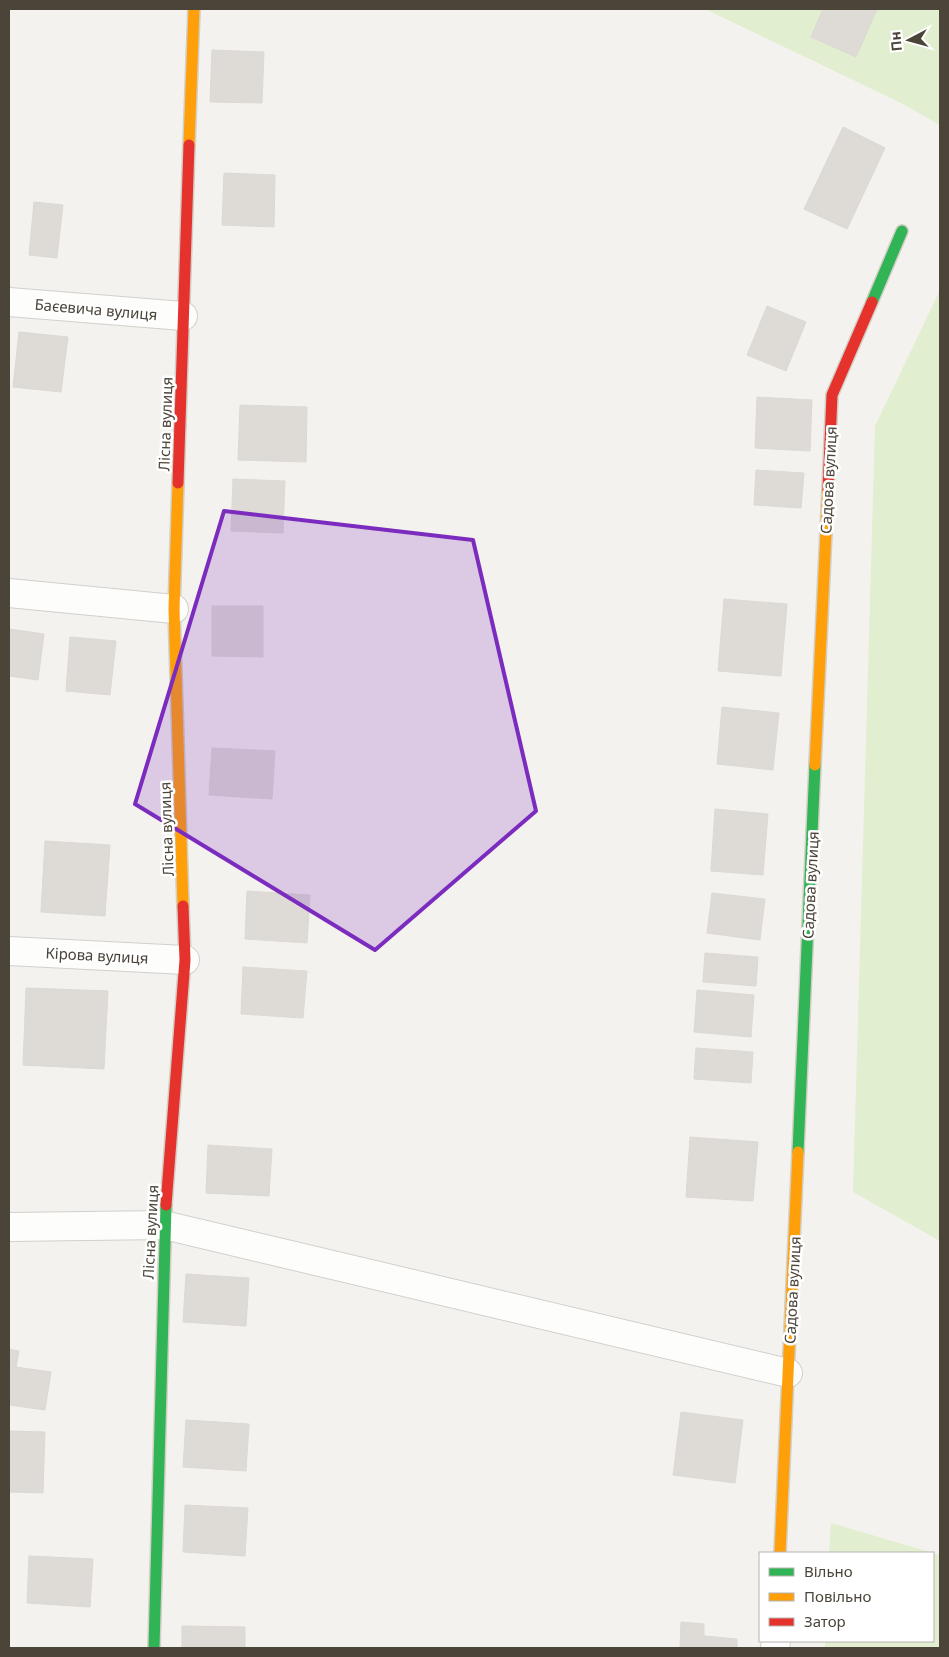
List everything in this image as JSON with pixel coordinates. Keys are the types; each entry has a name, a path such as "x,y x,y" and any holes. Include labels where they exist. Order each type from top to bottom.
{"street":[{"name":"Лісна вулиця","path":"154,1648 164,1225 185,960 174,609 194,9"},
{"name":"Садова вулиця","path":"780,1552 832,395 902,231"},
{"name":"Баєевича вулиця","path":"9,302 183,316"},
{"path":"9,593 174,609"},
{"name":"Кірова вулиця","path":"9,951 185,960"},
{"path":"9,1227 164,1225 788,1373"}],"highlighted area":[{"path":"224,511 473,540 536,811 375,950 135,804"}],"green space":[{"path":"705,9 940,9 940,125 899,102"},
{"path":"940,290 940,1241 853,1192 875,426"},
{"path":"831,1523 930,1552 829,1552"},
{"path":"934,1553 940,1555 940,1648 825,1648 825,1642 934,1642"}],"building":[{"path":"823,9 877,9 856,57 811,37"},
{"path":"212,50 264,52 262,103 210,102"},
{"path":"843,127 885,148 847,229 804,209"},
{"path":"224,173 275,175 274,227 222,225"},
{"path":"34,202 63,205 57,258 29,255"},
{"path":"767,306 806,322 786,371 747,355"},
{"path":"19,332 68,337 61,392 13,387"},
{"path":"757,397 812,400 810,451 755,448"},
{"path":"240,405 307,407 306,462 238,460"},
{"path":"756,470 804,473 801,508 754,505"},
{"path":"233,479 285,481 283,533 231,531"},
{"path":"724,599 787,604 781,676 718,671"},
{"path":"212,606 263,606 263,657 212,656"},
{"path":"9,629 44,634 38,680 9,676"},
{"path":"70,637 116,641 110,695 66,691"},
{"path":"722,707 779,713 773,770 717,764"},
{"path":"212,748 275,751 272,799 209,795"},
{"path":"715,809 768,814 763,875 711,871"},
{"path":"45,841 110,845 105,916 41,912"},
{"path":"247,891 310,895 307,943 245,939"},
{"path":"712,893 765,899 760,940 707,933"},
{"path":"705,953 758,957 756,986 703,982"},
{"path":"243,967 307,971 303,1018 241,1014"},
{"path":"26,988 108,991 104,1069 23,1065"},
{"path":"697,990 754,995 751,1037 694,1032"},
{"path":"696,1048 753,1052 751,1083 694,1079"},
{"path":"690,1137 758,1142 753,1201 686,1197"},
{"path":"208,1145 272,1149 269,1196 206,1193"},
{"path":"186,1274 249,1278 246,1326 183,1322"},
{"path":"9,1349 19,1351 16,1367 51,1372 45,1410 9,1405"},
{"path":"681,1412 743,1420 735,1483 673,1475"},
{"path":"186,1420 249,1424 246,1471 183,1467"},
{"path":"9,1431 45,1432 43,1493 9,1492"},
{"path":"185,1505 248,1508 245,1556 183,1552"},
{"path":"29,1556 93,1559 90,1607 27,1603"},
{"path":"681,1622 704,1624 704,1636 737,1639 737,1648 680,1648"},
{"path":"182,1626 245,1627 245,1648 182,1648"}],"traffic: fast":[{"path":"872,302 902,231"},
{"path":"798,1152 815,765"},
{"path":"154,1648 166,1205"}],"traffic: slow":[{"path":"189,145 194,9"},
{"path":"178,483 174,609 183,906"},
{"path":"815,765 828,490"},
{"path":"780,1552 798,1152"}],"traffic: jam":[{"path":"178,483 189,145"},
{"path":"828,490 832,395 872,302"},
{"path":"166,1205 185,960 183,906"}]}
